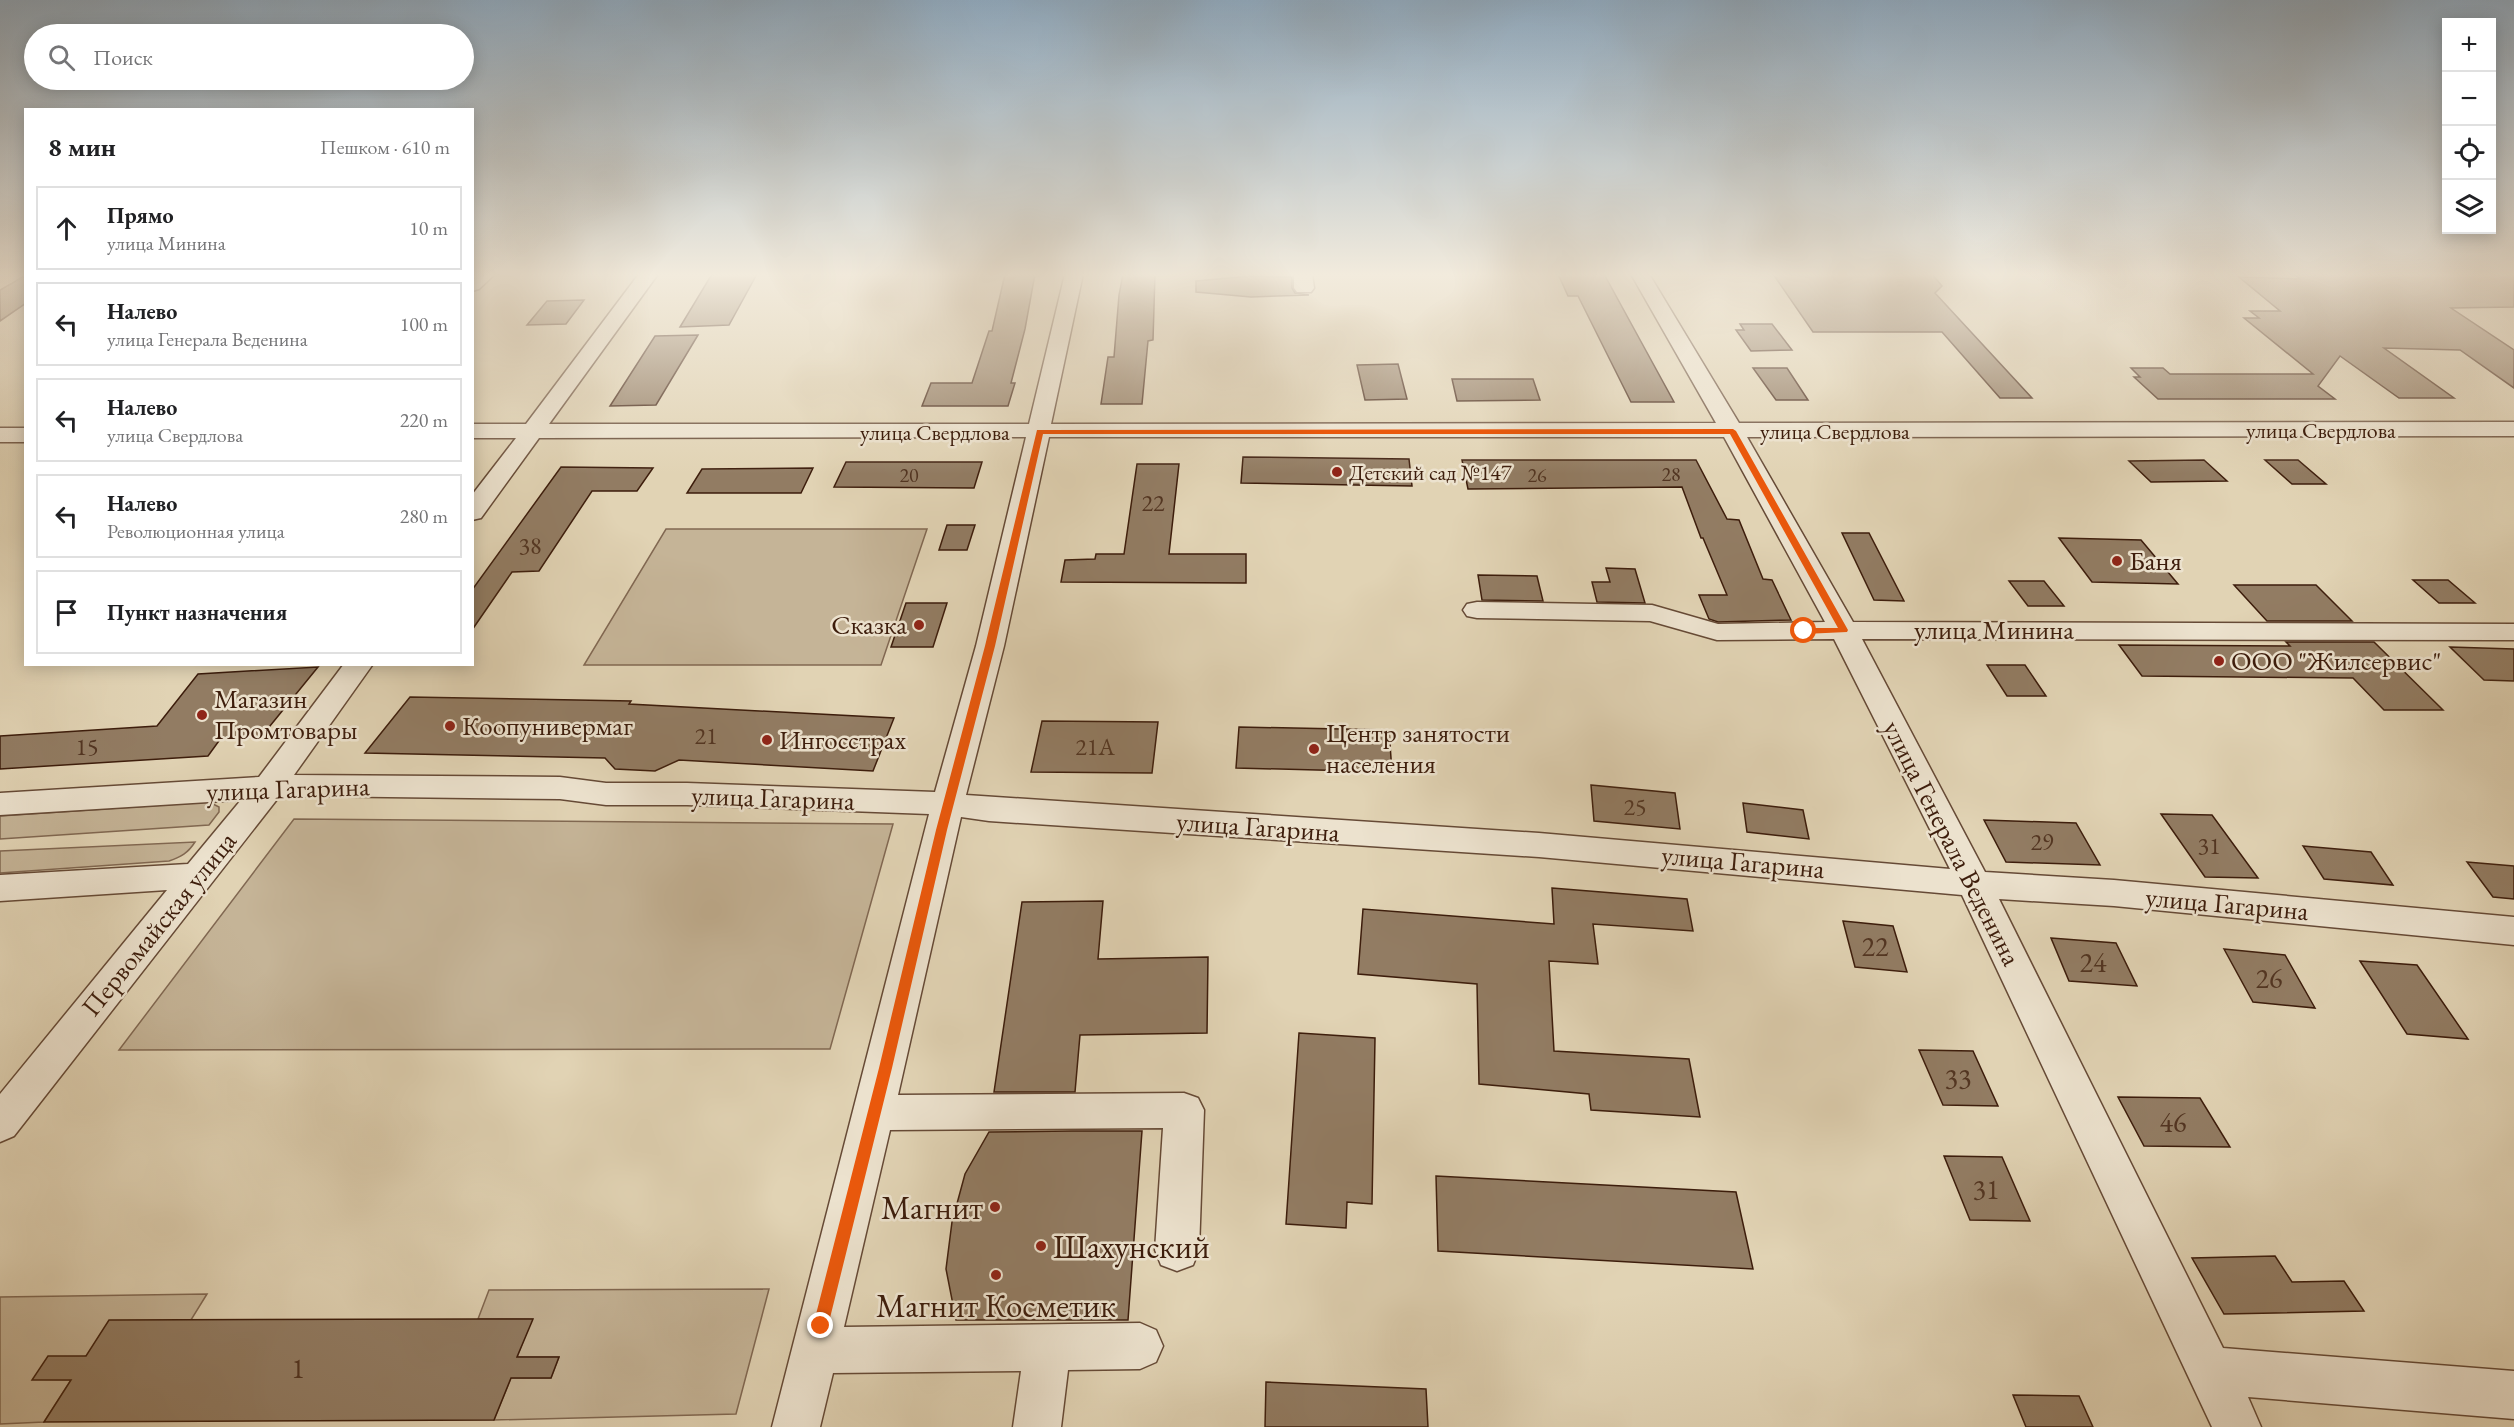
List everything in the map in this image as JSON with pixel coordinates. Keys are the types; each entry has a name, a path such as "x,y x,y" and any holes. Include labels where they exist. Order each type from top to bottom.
{"street":[{"path":"474,510 601,341"},
{"path":"796,1427 948,804 990,646 1060,341"},
{"name":"улица Генерала Веденина","path":"1679,341 1733,431 1844,630 1974,882 2237,1427"},
{"name":"улица Свердлова","path":"474,431 2514,429"},
{"path":"0,435 24,435"},
{"name":"улица Минина","path":"1477,610 1652,613 1717,632 1844,630 2514,632"},
{"name":"Первомайская улица","path":"0,1124 269,787 358,666"},
{"name":"улица Гагарина","path":"0,804 269,787 560,788 606,794 687,794 948,804 989,810 1539,845 2114,893 2514,931"},
{"path":"0,888 198,876"},
{"path":"873,1113 1184,1110 1177,1250"},
{"path":"815,1350 1140,1346"},
{"path":"1036,1427 1047,1347"},
{"path":"2210,1370 2514,1395"}],"shaded area":[{"path":"666,529 927,529 881,665 584,665"},
{"path":"209,802 219,807 219,812 209,825 0,839 0,816"},
{"path":"294,819 893,824 830,1049 119,1050"},
{"path":"195,842 184,854 169,861 0,873 0,851"},
{"path":"769,1289 736,1414 494,1420 511,1378 551,1378 559,1357 517,1357 532,1319 478,1319 489,1290"},
{"path":"207,1294 191,1320 86,1356 33,1379 71,1380 44,1422 0,1424 0,1297"}],"building":[{"path":"652,341 695,341 656,405 610,406"},
{"path":"986,341 1022,341 1011,383 1015,383 1008,406 922,406 931,383 972,383"},
{"path":"1115,341 1150,341 1148,341 1142,404 1101,404 1108,357 1114,357"},
{"path":"1600,341 1640,341 1674,402 1631,402"},
{"path":"1744,341 1785,341 1792,350 1751,351"},
{"path":"1950,341 1979,341 2032,398 2000,398"},
{"path":"2272,341 2500,341 2514,350 2514,388 2460,350 2384,348 2454,398 2399,398 2340,356 2318,386 2335,399 2158,399 2134,377 2140,377 2131,368 2163,368 2170,374 2313,374"},
{"path":"1398,364 1407,399 1365,400 1357,365"},
{"path":"1753,368 1787,368 1808,400 1776,400"},
{"path":"1452,379 1533,379 1540,400 1457,401"},
{"name":"Детский сад №147","path":"1243,457 1409,459 1412,486 1241,483"},
{"path":"1462,460 1696,460 1727,519 1739,520 1763,579 1772,580 1791,620 1718,622 1709,619 1699,595 1727,595 1703,538 1701,538 1682,487 1468,489"},
{"path":"2204,460 2227,481 2151,482 2129,461"},
{"path":"2265,460 2298,460 2326,484 2292,484"},
{"path":"846,462 982,462 974,488 834,487"},
{"path":"1137,464 1179,464 1169,554 1246,554 1246,583 1061,582 1065,560 1095,559 1096,554 1124,554"},
{"path":"561,467 653,468 637,491 592,491 539,571 512,572 474,627 474,587"},
{"path":"813,468 801,493 687,493 702,469"},
{"path":"947,525 975,525 967,550 939,550"},
{"path":"1842,533 1869,533 1904,601 1874,600"},
{"name":"Баня","path":"2059,538 2141,540 2178,584 2092,582"},
{"path":"1606,568 1635,569 1645,603 1597,602 1592,582 1610,582"},
{"path":"1478,575 1537,576 1543,601 1482,600"},
{"path":"2413,580 2448,580 2475,603 2439,603"},
{"path":"2009,581 2044,581 2064,606 2028,606"},
{"path":"2234,585 2316,585 2352,621 2267,621"},
{"name":"Сказка","path":"906,603 947,603 933,647 891,647"},
{"path":"2286,642 2374,642 2443,710 2384,710 2353,678 2142,676 2119,645 2290,646"},
{"path":"2450,647 2514,649 2514,681 2484,680"},
{"path":"1987,665 2025,665 2046,696 2007,696"},
{"path":"318,667 261,737 221,738 208,756 0,769 0,736 157,726 198,674"},
{"path":"410,697 631,701 629,704 894,718 873,771 679,760 655,771 615,769 605,758 365,753"},
{"path":"1042,721 1158,722 1152,773 1031,772"},
{"name":"Центр занятости населения","path":"1239,727 1389,730 1392,772 1236,768"},
{"path":"1591,785 1675,793 1680,829 1594,821"},
{"path":"1743,803 1803,810 1809,839 1747,832"},
{"path":"2161,814 2212,815 2258,878 2205,877"},
{"path":"1984,820 2076,823 2100,865 2006,862"},
{"path":"2303,846 2371,852 2393,885 2324,879"},
{"path":"2467,862 2514,866 2514,899 2493,897"},
{"path":"1552,888 1687,899 1693,931 1593,924 1598,964 1549,961 1554,1051 1689,1059 1700,1117 1591,1110 1589,1094 1479,1084 1477,984 1358,974 1363,909 1554,924"},
{"path":"1103,901 1098,959 1208,957 1207,1033 1080,1035 1075,1092 994,1092 1022,902"},
{"path":"1843,921 1893,926 1907,972 1855,967"},
{"path":"2051,938 2116,943 2137,986 2069,981"},
{"path":"2224,949 2285,955 2315,1008 2253,1002"},
{"path":"2360,961 2417,965 2468,1039 2407,1034"},
{"path":"1299,1033 1375,1038 1372,1204 1347,1202 1346,1228 1286,1224"},
{"path":"1919,1050 1973,1051 1998,1106 1943,1105"},
{"path":"2118,1097 2200,1098 2230,1147 2144,1146"},
{"name":"Шахунский","path":"1142,1131 1128,1320 956,1320 946,1269 952,1222 965,1174 989,1132"},
{"path":"1944,1156 2002,1157 2030,1221 1970,1220"},
{"path":"1436,1176 1736,1192 1753,1269 1438,1251"},
{"path":"2275,1256 2292,1282 2344,1281 2364,1311 2224,1314 2192,1258"},
{"path":"533,1319 517,1357 559,1357 551,1378 511,1378 494,1420 44,1422 71,1380 32,1380 48,1356 86,1356 109,1320"},
{"path":"1266,1382 1426,1389 1428,1427 1265,1427"},
{"path":"2013,1395 2079,1396 2093,1427 2026,1427"}],"place":[{"name":"Детский сад №147","path":"1337,472"},
{"name":"Баня","path":"2117,561"},
{"name":"Сказка","path":"919,625"},
{"name":"ООО \"Жилсервис\"","path":"2219,661"},
{"name":"Магазин Промтовары","path":"202,715"},
{"name":"Коопунивермаг","path":"450,726"},
{"name":"Ингосстрах","path":"767,740"},
{"name":"Центр занятости населения","path":"1314,749"},
{"name":"Магнит","path":"995,1207"},
{"name":"Шахунский","path":"1041,1246"},
{"name":"Магнит Косметик","path":"996,1275"}],"route":[{"path":"821,1326 941,830 990,646 1040,432 1733,431 1844,630 1804,631"}]}
